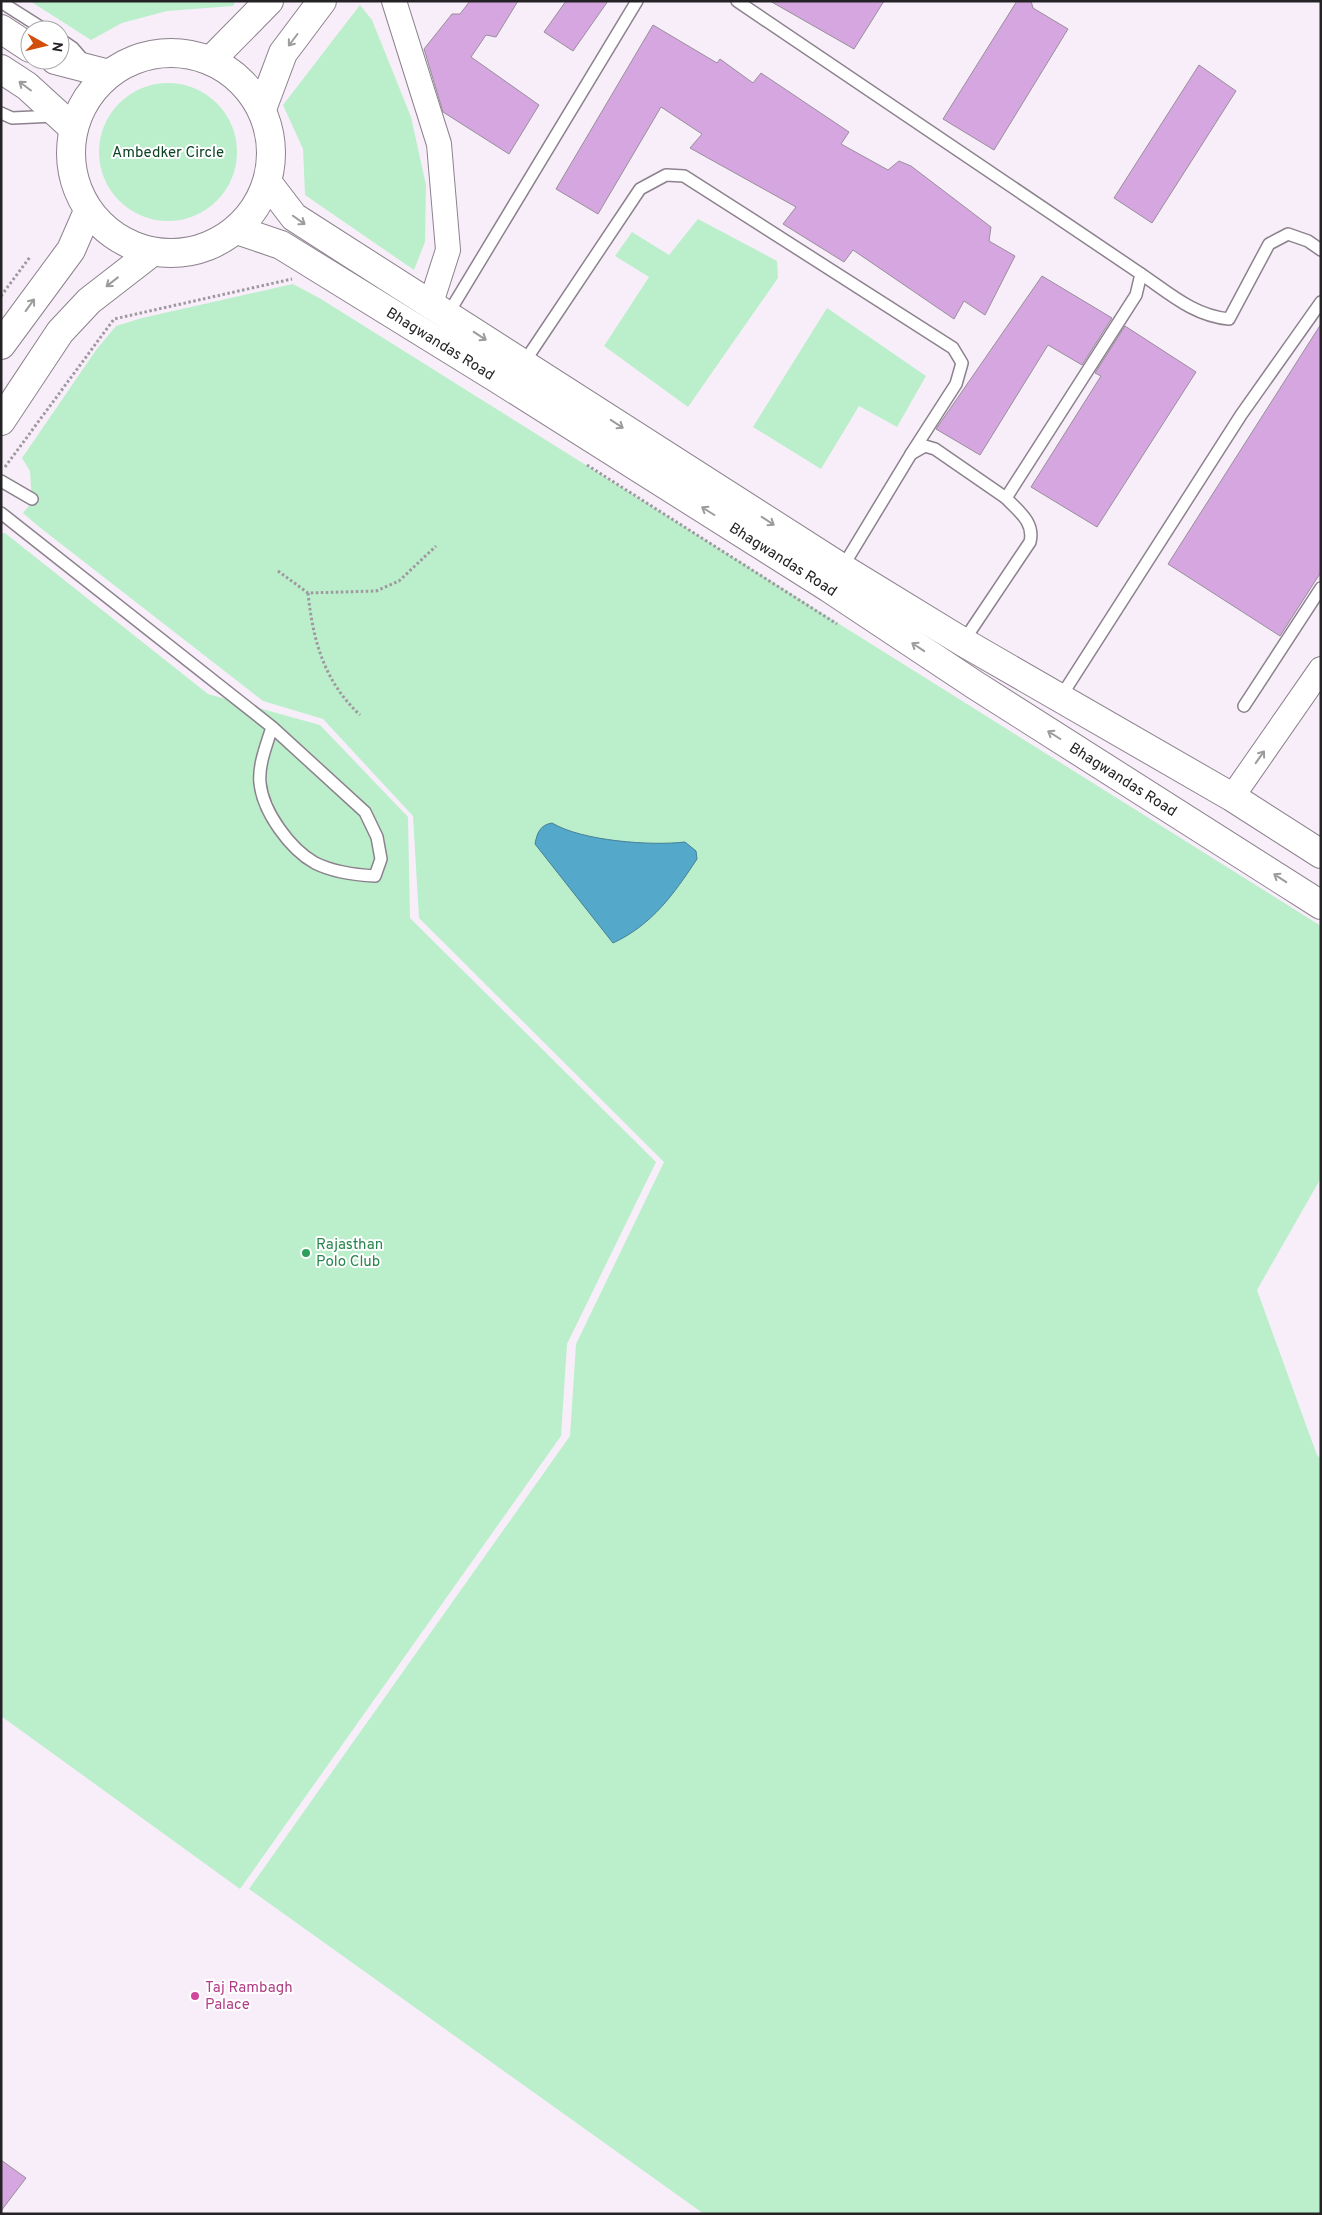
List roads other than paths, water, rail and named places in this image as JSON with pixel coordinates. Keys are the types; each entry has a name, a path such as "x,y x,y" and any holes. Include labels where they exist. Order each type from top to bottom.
{"street":[{"path":"211,60 269,1"},
{"path":"262,109 283,53 322,1"},
{"path":"394,1 439,144 448,250 439,309"},
{"path":"1,29 20,41"},
{"path":"1,69 26,86 66,122 70,162 77,190 88,211 106,231 127,245 151,253 183,254 209,247 237,230 257,206 268,183 272,157 269,129 262,109 242,81 211,60 189,54 159,53 100,72 70,64"},
{"path":"66,122 88,96 100,72"},
{"name":"Bhagwandas Road","path":"268,183 294,217 842,568 963,642 1232,798 1321,854"},
{"path":"1,345 71,250 88,211"},
{"name":"Bhagwandas Road","path":"237,230 281,245 498,379 829,588 975,685 1321,905"},
{"path":"1,421 60,332 89,301 151,253"},
{"path":"1232,798 1321,669"}],"lane":[{"path":"439,309 637,1"},
{"path":"737,1 1193,310 1212,318 1229,319 1269,244 1288,234 1308,242 1321,250"},
{"path":"1,2 29,20"},
{"path":"70,46 100,72"},
{"path":"1,113 12,118 66,122"},
{"path":"524,364 640,190 666,175 684,176 953,348 962,364 956,384 842,568"},
{"path":"1006,498 1136,295 1141,274"},
{"path":"1060,698 1241,415 1321,302"},
{"path":"911,454 924,446 936,449 1006,498 1028,521 1032,534 1030,542 963,642"},
{"path":"1,481 32,499"},
{"path":"1,513 272,727 365,812 377,837 381,859 375,876 353,875 316,863 295,847 269,815 260,783 263,758 272,727"},
{"path":"1244,706 1321,588"}],"water":[{"path":"552,823 581,834 617,841 685,842 696,851 697,859 671,896 651,918 627,936 613,943 535,844 540,830"}],"place":[{"name":"Rajasthan Polo Club","path":"306,1253"},
{"name":"Taj Rambagh Palace","path":"195,1996"}],"park label":[{"name":"Ambedker Circle","path":"168,152"}]}
